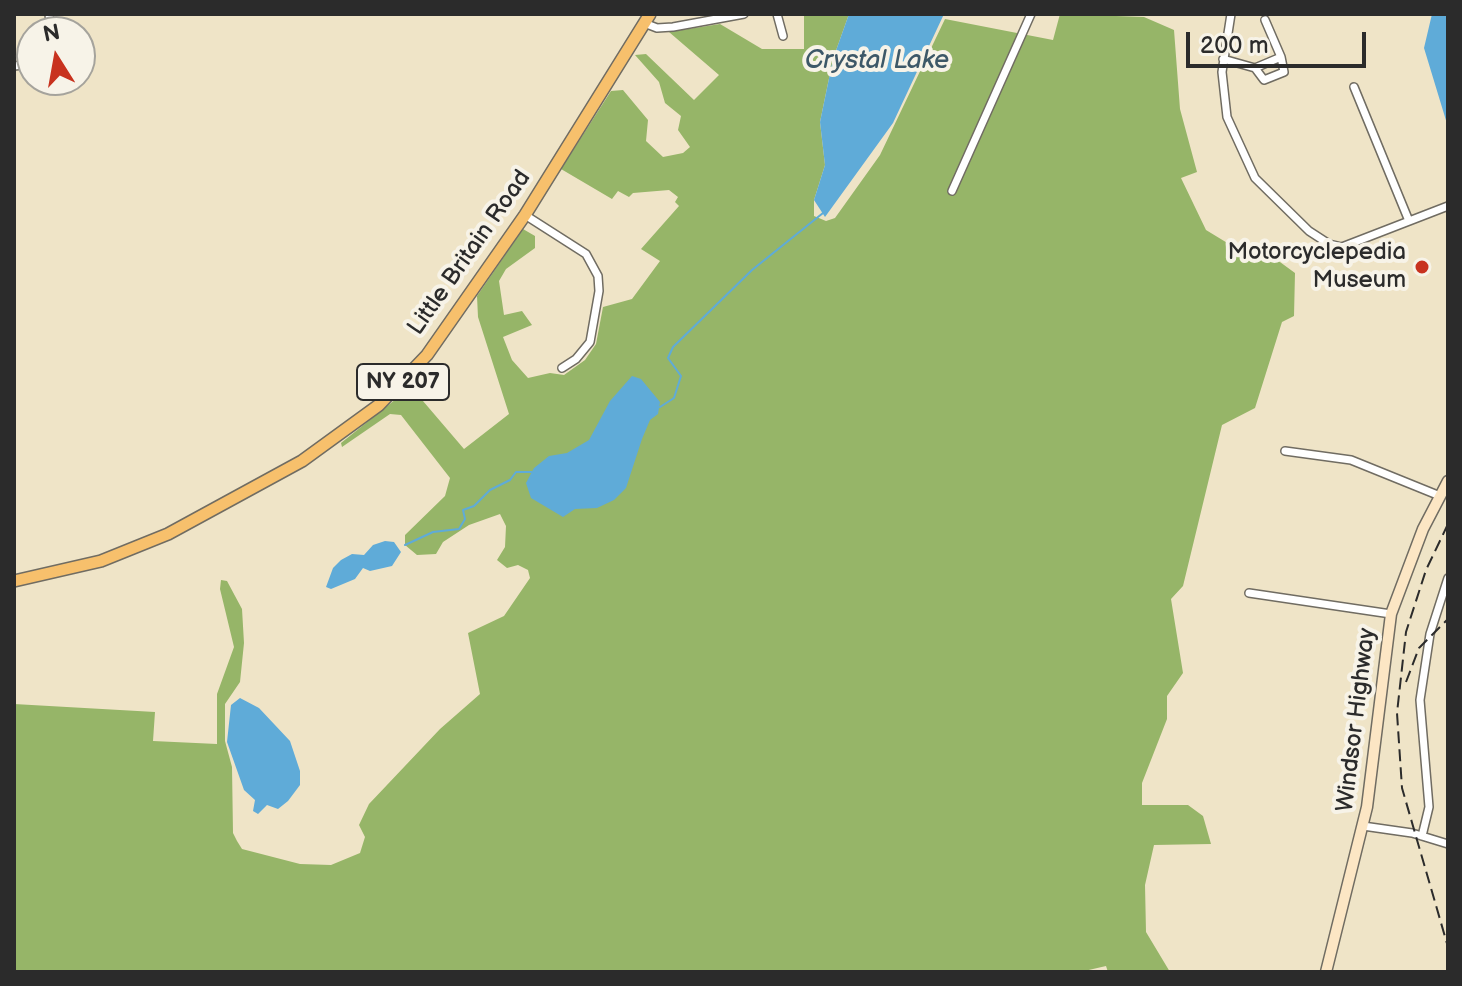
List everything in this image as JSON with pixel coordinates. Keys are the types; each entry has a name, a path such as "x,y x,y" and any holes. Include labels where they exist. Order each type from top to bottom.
{"main road":[{"name":"Little Britain Road","path":"14,581 101,561 168,534 302,461 353,428 427,355 525,215 647,18"},
{"name":"Windsor Highway","path":"1326,972 1363,826 1391,614 1406,567 1448,481"}],"street":[{"path":"647,18 657,28 744,14"},
{"path":"777,14 783,36"},
{"path":"952,191 1031,14"},
{"path":"1231,14 1223,59 1227,117 1246,163 1267,194 1313,235 1342,247 1448,206"},
{"path":"1223,59 1255,68 1264,80 1284,72 1265,20"},
{"path":"1255,68 1281,57"},
{"path":"1354,87 1409,221"},
{"path":"525,215 586,254 598,276 599,291 590,342 576,359 562,368"},
{"path":"1285,451 1351,460 1440,496"},
{"path":"1422,836 1429,807 1420,700 1430,634 1448,578"},
{"path":"1249,593 1391,614"},
{"path":"1363,826 1422,836 1448,844"}],"green space":[{"path":"804,14 849,14 833,59 820,122 825,165 814,200 814,216 826,221 835,218 880,155 945,19 1053,40 1060,14 1144,17 1174,30 1180,109 1197,172 1181,178 1206,230 1229,244 1258,246 1295,273 1294,316 1282,322 1255,408 1222,425 1183,586 1171,599 1183,673 1167,696 1167,719 1142,783 1142,805 1188,805 1203,816 1211,844 1154,845 1145,885 1146,932 1170,972 1108,972 1106,966 1080,972 14,972 14,704 155,712 153,741 217,744 217,694 234,647 220,589 221,580 227,581 242,609 244,643 240,682 225,704 225,741 232,767 233,833 237,841 242,849 300,864 331,865 360,853 365,837 359,825 369,804 440,729 480,694 468,633 504,616 530,578 528,570 518,565 507,568 497,560 505,547 506,526 500,514 469,525 443,542 436,554 417,555 405,545 405,535 445,496 450,478 401,415 390,414 342,447 341,443 411,387 464,449 509,414 478,317 477,296 523,229 535,236 535,248 506,269 499,281 504,315 522,311 532,325 503,337 512,360 528,378 550,373 564,375 585,360 596,344 603,307 632,299 660,261 641,249 679,206 675,202 678,197 669,190 633,193 629,197 618,191 612,199 561,169 611,91 623,90 648,120 646,141 663,157 683,153 690,147 678,130 681,116 665,103 659,82 635,55 646,54 694,100 719,75 669,32 720,24 762,49 804,49"}],"water":[{"name":"Crystal Lake","path":"849,14 944,14 893,123 825,217 814,200 825,165 820,122 833,59"},
{"path":"1432,14 1448,14 1448,127 1424,48"},
{"path":"632,376 641,379 660,402 658,414 650,420 642,439 626,488 614,500 597,508 575,509 563,517 531,498 526,483 534,468 549,456 567,453 589,440 610,401"},
{"path":"394,542 401,552 392,566 370,571 363,568 355,579 331,589 326,587 333,568 341,560 352,554 364,555 373,545"},
{"path":"240,698 259,708 290,741 300,771 300,785 288,801 278,809 267,805 258,814 253,811 255,800 244,790 227,742 231,705"}],"waterway":[{"path":"660,407 674,398 681,376 668,358 673,347 752,270 823,213"},
{"path":"405,545 433,532 459,529 465,519 463,510 474,506 490,490 510,480 516,472 532,472"}],"railway":[{"path":"1448,524 1426,570 1406,632 1397,713 1402,788 1448,947"},
{"path":"1406,682 1419,648 1448,619"}],"place":[{"name":"Motorcyclepedia Museum","path":"1422,267"}]}
